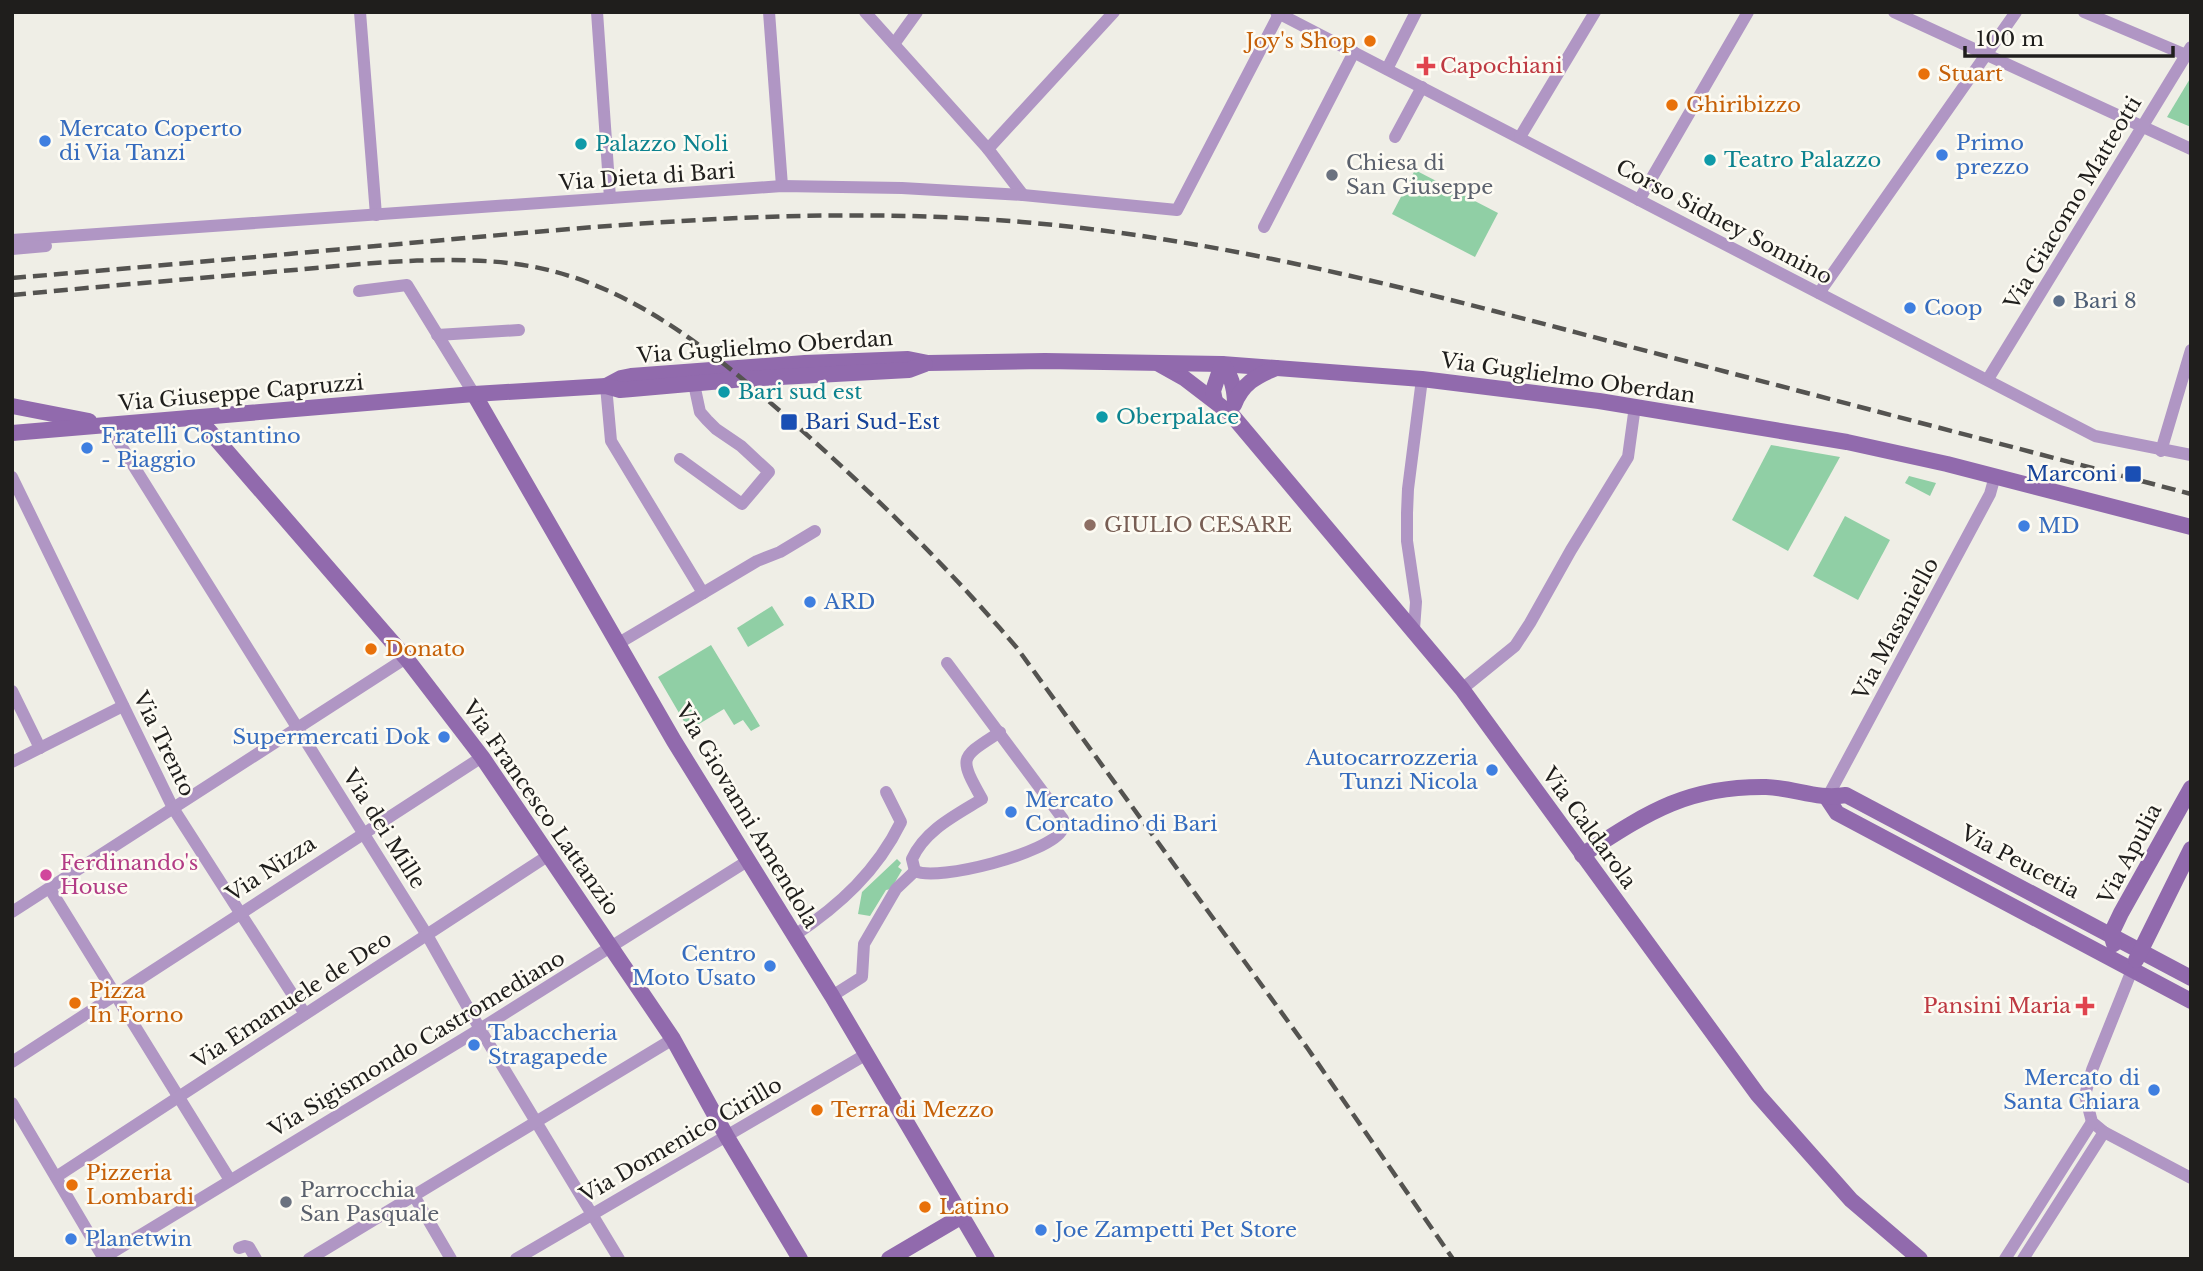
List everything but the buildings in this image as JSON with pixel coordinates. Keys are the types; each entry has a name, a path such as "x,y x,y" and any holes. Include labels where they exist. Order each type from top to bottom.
{"main road":[{"name":"Via Guglielmo Oberdan","path":"606,386 631,376 805,363 908,359 928,363 1045,361 1222,364 1422,379 1635,406 1847,442 1995,476 2191,527"},
{"path":"1154,362 1184,378 1215,401 1233,407"},
{"name":"Via Guglielmo Oberdan","path":"474,394 606,386 620,390 909,370 928,363"},
{"path":"1215,401 1213,391 1222,364"},
{"path":"1222,364 1229,373 1234,390 1233,407"},
{"path":"1233,407 1247,383 1280,367"},
{"name":"Via Giuseppe Capruzzi","path":"12,433 474,394"},
{"name":"Via Giovanni Amendola","path":"474,394 620,643 674,741 832,996 987,1259"},
{"path":"12,405 108,425"},
{"name":"Via Caldarola","path":"1233,407 1462,689 1758,1095 1851,1200 1920,1259"},
{"name":"Via Francesco Lattanzio","path":"198,418 406,658 482,757 673,1039 727,1137 800,1259"},
{"name":"Via Peucetia","path":"1582,855 1666,804 1709,791 1769,787 1827,798 1846,794 2191,978"},
{"name":"Via Apulia","path":"2132,970 2121,959 2111,934 2189,788"},
{"path":"1827,798 1836,813 2191,1001"},
{"path":"2132,970 2191,849"},
{"path":"889,1259 962,1216"}],"street":[{"path":"360,12 376,215"},
{"path":"597,12 610,198"},
{"path":"769,12 782,186"},
{"path":"865,12 988,149 1023,195"},
{"path":"894,44 917,12"},
{"path":"988,149 1114,12"},
{"path":"1387,69 1416,12"},
{"path":"1520,137 1595,12"},
{"path":"1639,200 1748,12"},
{"path":"1895,12 2191,149"},
{"path":"1819,293 2016,12"},
{"path":"2084,12 2188,51"},
{"name":"Via Dieta di Bari","path":"12,240 782,186 902,188 1023,195 1177,210 1278,13"},
{"name":"Corso Sidney Sonnino","path":"1278,13 1306,19 1354,52 2095,436 2191,455"},
{"name":"Via Giacomo Matteotti","path":"1987,379 2188,51"},
{"path":"1264,227 1354,52"},
{"path":"1395,137 1422,87"},
{"name":"Via Dieta di Bari","path":"12,249 79,243 107,239 119,234"},
{"path":"359,291 407,285 474,394"},
{"path":"437,335 519,330"},
{"path":"2161,451 2191,351"},
{"path":"1414,629 1416,602 1407,541 1406,513 1422,379"},
{"path":"680,459 742,505 769,472 741,446 716,429 700,412 694,384"},
{"path":"606,386 611,441 703,593"},
{"path":"1462,689 1516,646 1628,457 1635,406"},
{"name":"Via dei Mille","path":"108,425 427,935 619,1259"},
{"name":"Via Masaniello","path":"1827,798 1990,494 1995,476"},
{"name":"Via Trento","path":"12,477 173,808 305,1014"},
{"path":"620,643 757,561 780,552 815,531"},
{"path":"12,912 406,658"},
{"path":"915,871 933,875 970,869 1018,855 1041,845 1060,833 1064,826 1063,820 1000,732 947,663"},
{"path":"12,691 40,748"},
{"path":"12,762 123,706"},
{"path":"915,871 912,859 921,843 940,825 982,799 966,770 965,762 968,754 1000,732"},
{"name":"Via Nizza","path":"12,1062 482,757"},
{"path":"795,935 838,904 888,849 901,822 886,792"},
{"name":"Via Emanuele de Deo","path":"56,1177 549,855"},
{"name":"Via Sigismondo Castromediano","path":"103,1258 481,1029 749,860"},
{"path":"832,996 862,977 864,944 897,889 915,871"},
{"path":"50,889 230,1180"},
{"path":"2132,970 2092,1070 2085,1096 2092,1122 2104,1132 2191,1178"},
{"path":"309,1259 673,1039"},
{"name":"Via Domenico Cirillo","path":"516,1259 865,1055"},
{"path":"14,1110 103,1258"},
{"path":"2005,1259 2092,1122"},
{"path":"2023,1259 2104,1132"},
{"path":"413,1194 451,1259"},
{"path":"239,1248 249,1247 256,1259"}],"green space":[{"path":"2191,77 2191,127 2167,117"},
{"path":"1415,170 1498,213 1475,257 1392,214"},
{"path":"1771,445 1840,457 1788,551 1732,520"},
{"path":"1909,476 1936,483 1930,496 1905,483"},
{"path":"1845,516 1890,540 1858,600 1813,576"},
{"path":"772,606 784,625 748,647 737,628"},
{"path":"711,645 760,726 751,731 743,720 734,725 724,709 689,730 658,677"},
{"path":"897,859 901,863 898,867 902,870 891,889 886,890 870,916 858,914 862,892"}],"railway":[{"path":"12,278 555,230 755,217 889,216 1022,222 1174,241 1249,254 1398,287 2191,494"},
{"path":"12,295 390,262 491,261 552,271 585,281 618,295 679,331 736,373 849,473 935,558 1017,648 1308,1049 1453,1259"}],"place":[{"name":"Joy's Shop","path":"1370,41"},
{"name":"Capochiani","path":"1426,66"},
{"name":"Stuart","path":"1924,74"},
{"name":"Ghiribizzo","path":"1672,105"},
{"name":"Mercato Coperto di Via Tanzi","path":"45,141"},
{"name":"Palazzo Noli","path":"581,144"},
{"name":"Primo prezzo","path":"1942,155"},
{"name":"Teatro Palazzo","path":"1710,160"},
{"name":"Chiesa di San Giuseppe","path":"1332,175"},
{"name":"Bari 8","path":"2059,301"},
{"name":"Coop","path":"1910,308"},
{"name":"Bari sud est","path":"724,392"},
{"name":"Oberpalace","path":"1102,417"},
{"name":"Bari Sud-Est","path":"789,422"},
{"name":"Fratelli Costantino - Piaggio","path":"87,448"},
{"name":"Marconi","path":"2133,474"},
{"name":"GIULIO CESARE","path":"1090,525"},
{"name":"MD","path":"2024,526"},
{"name":"ARD","path":"810,602"},
{"name":"Donato","path":"371,649"},
{"name":"Supermercati Dok","path":"444,737"},
{"name":"Autocarrozzeria Tunzi Nicola","path":"1492,770"},
{"name":"Mercato Contadino di Bari","path":"1011,812"},
{"name":"Ferdinando's House","path":"46,875"},
{"name":"Centro Moto Usato","path":"770,966"},
{"name":"Pizza In Forno","path":"75,1003"},
{"name":"Pansini Maria","path":"2085,1006"},
{"name":"Tabaccheria Stragapede","path":"474,1045"},
{"name":"Mercato di Santa Chiara","path":"2154,1090"},
{"name":"Terra di Mezzo","path":"817,1110"},
{"name":"Pizzeria Lombardi","path":"72,1185"},
{"name":"Parrocchia San Pasquale","path":"286,1202"},
{"name":"Latino","path":"925,1207"},
{"name":"Joe Zampetti Pet Store","path":"1041,1230"},
{"name":"Planetwin","path":"71,1239"}]}
